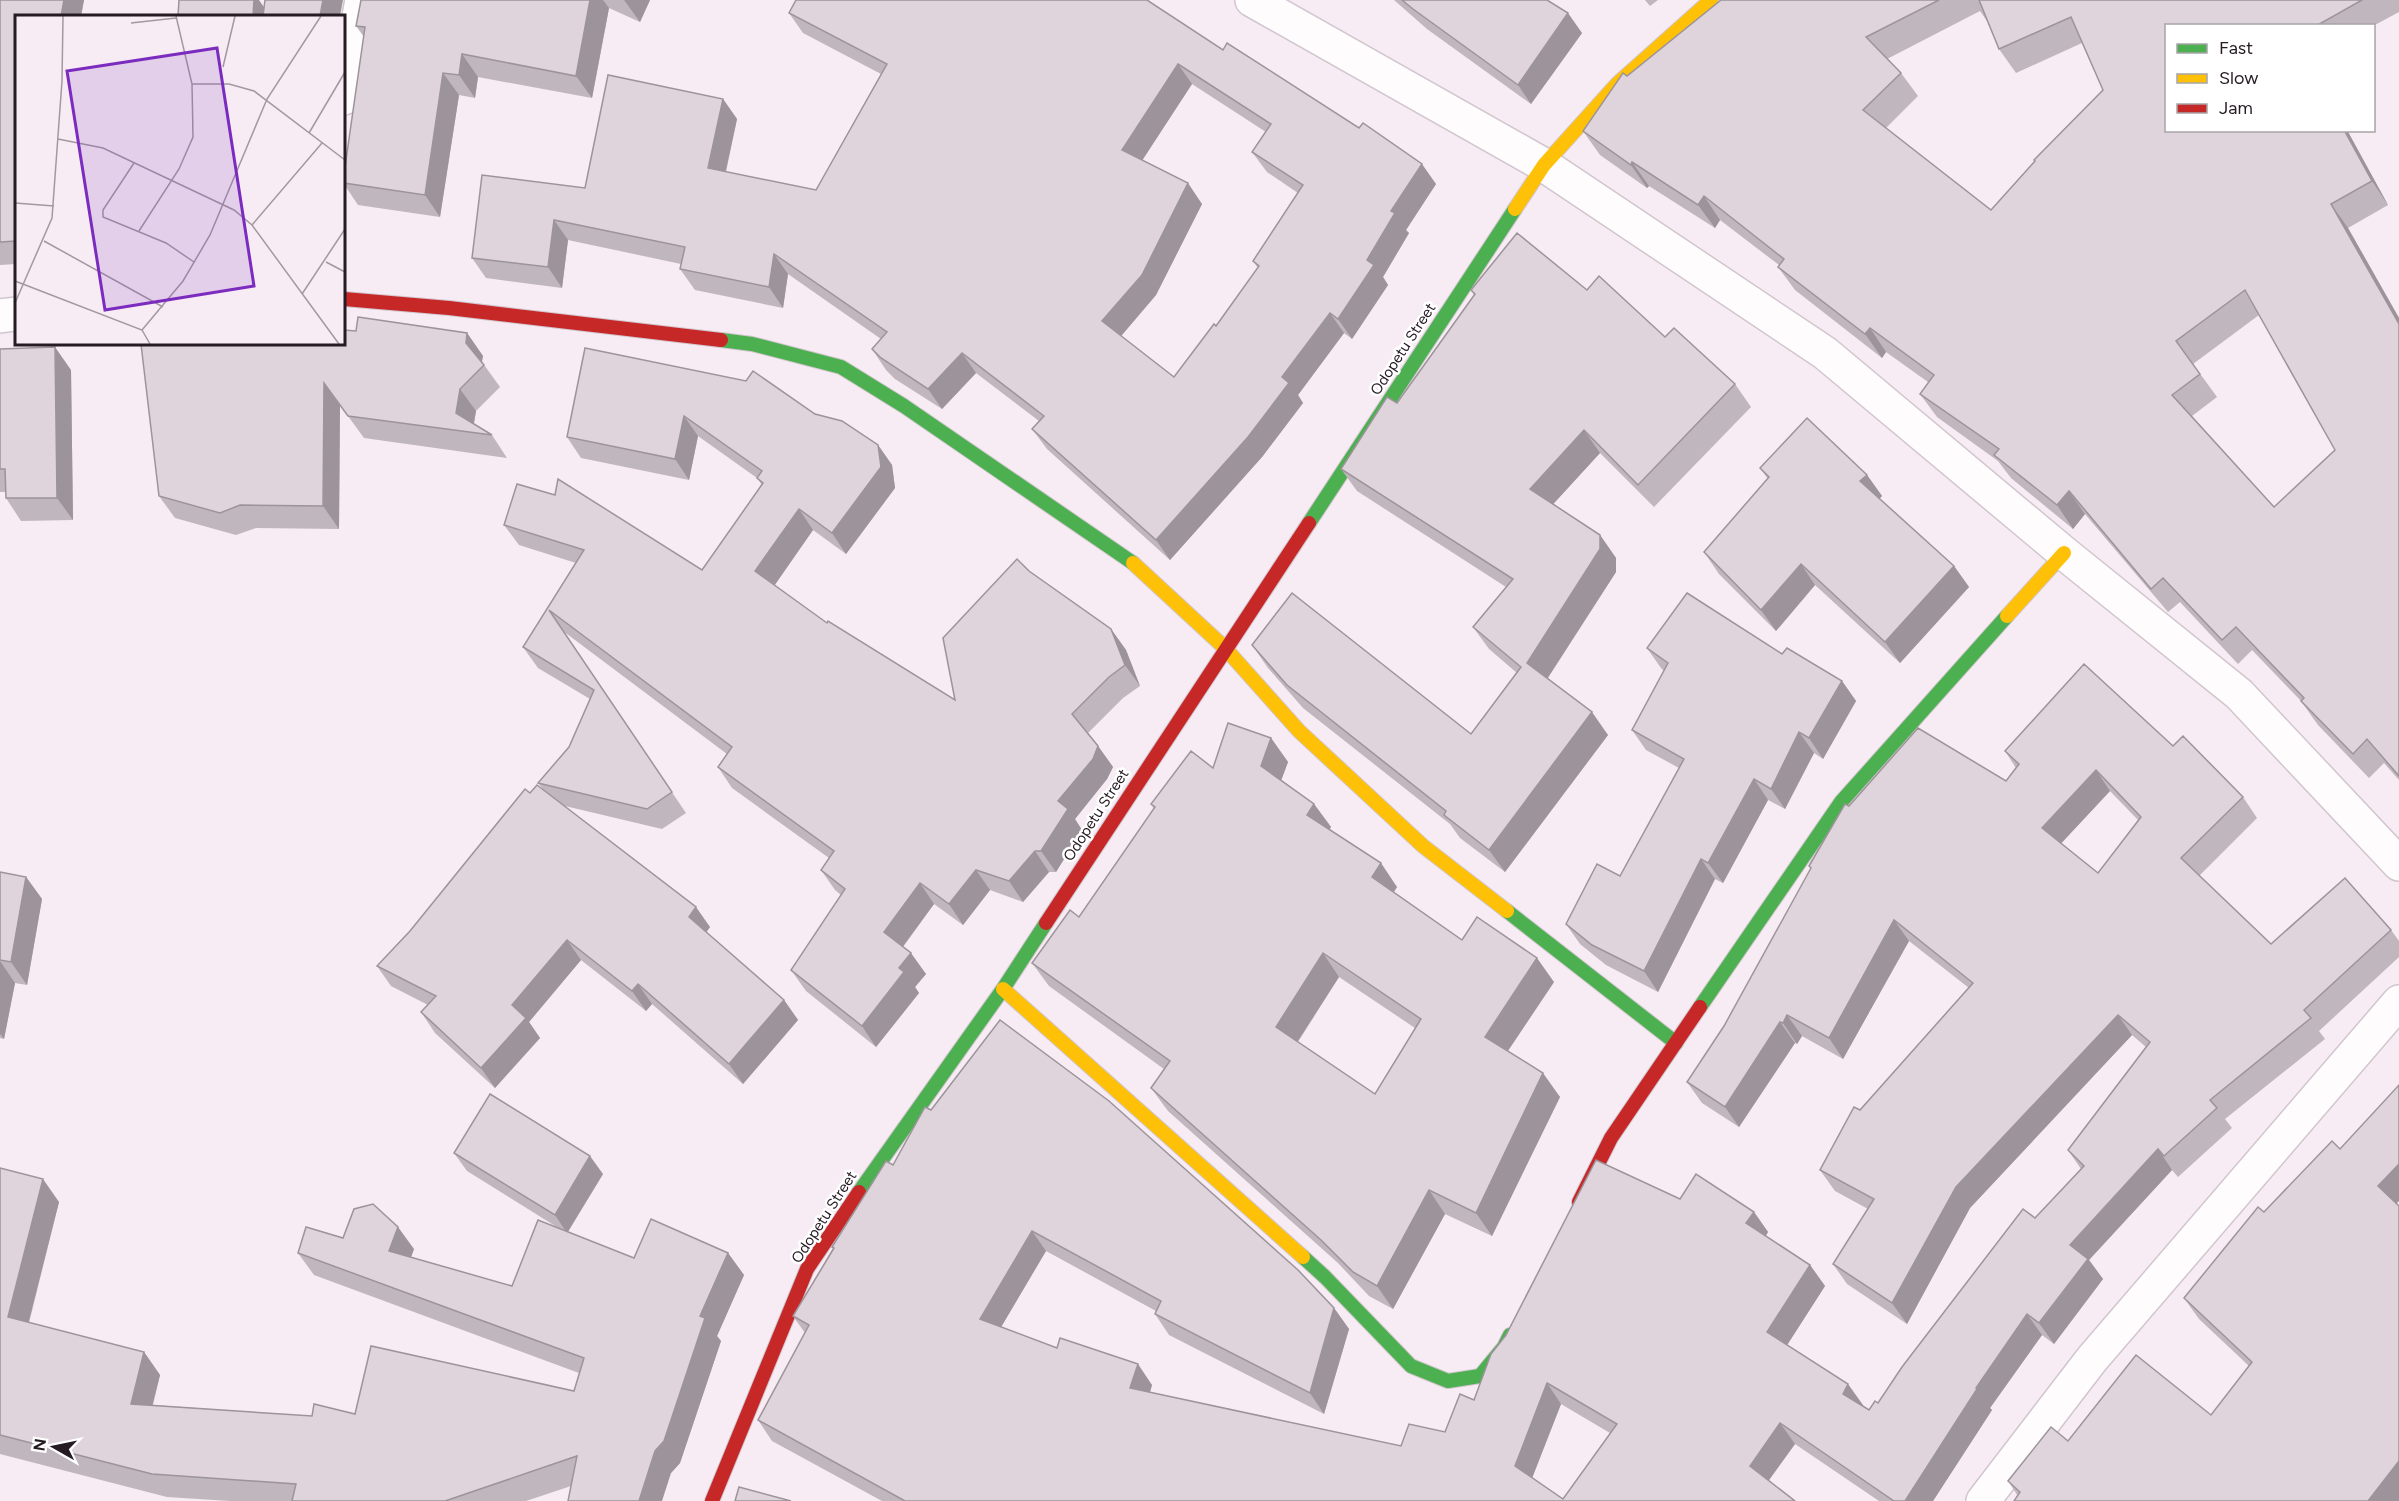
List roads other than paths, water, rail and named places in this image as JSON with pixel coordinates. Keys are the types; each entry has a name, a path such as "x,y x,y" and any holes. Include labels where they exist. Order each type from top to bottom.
{"street":[{"path":"345,93 362,0"},
{"path":"1252,0 1544,165 1825,353 2064,553 2239,694 2399,864"},
{"name":"Odopetu Street","path":"712,1501 807,1269 910,1118 1003,989 1544,165 1617,84 1711,0"},
{"path":"345,299 449,308 752,344 841,367 904,406 1129,560 1225,648 1299,731 1423,846 1676,1043"},
{"path":"0,316 15,314"},
{"path":"1574,1211 1611,1138 1841,802 2064,553"},
{"path":"1003,989 1325,1277 1412,1366 1448,1381 1480,1376 1504,1347 1515,1326"},
{"path":"1983,1501 2092,1359 2399,1002"}]}
